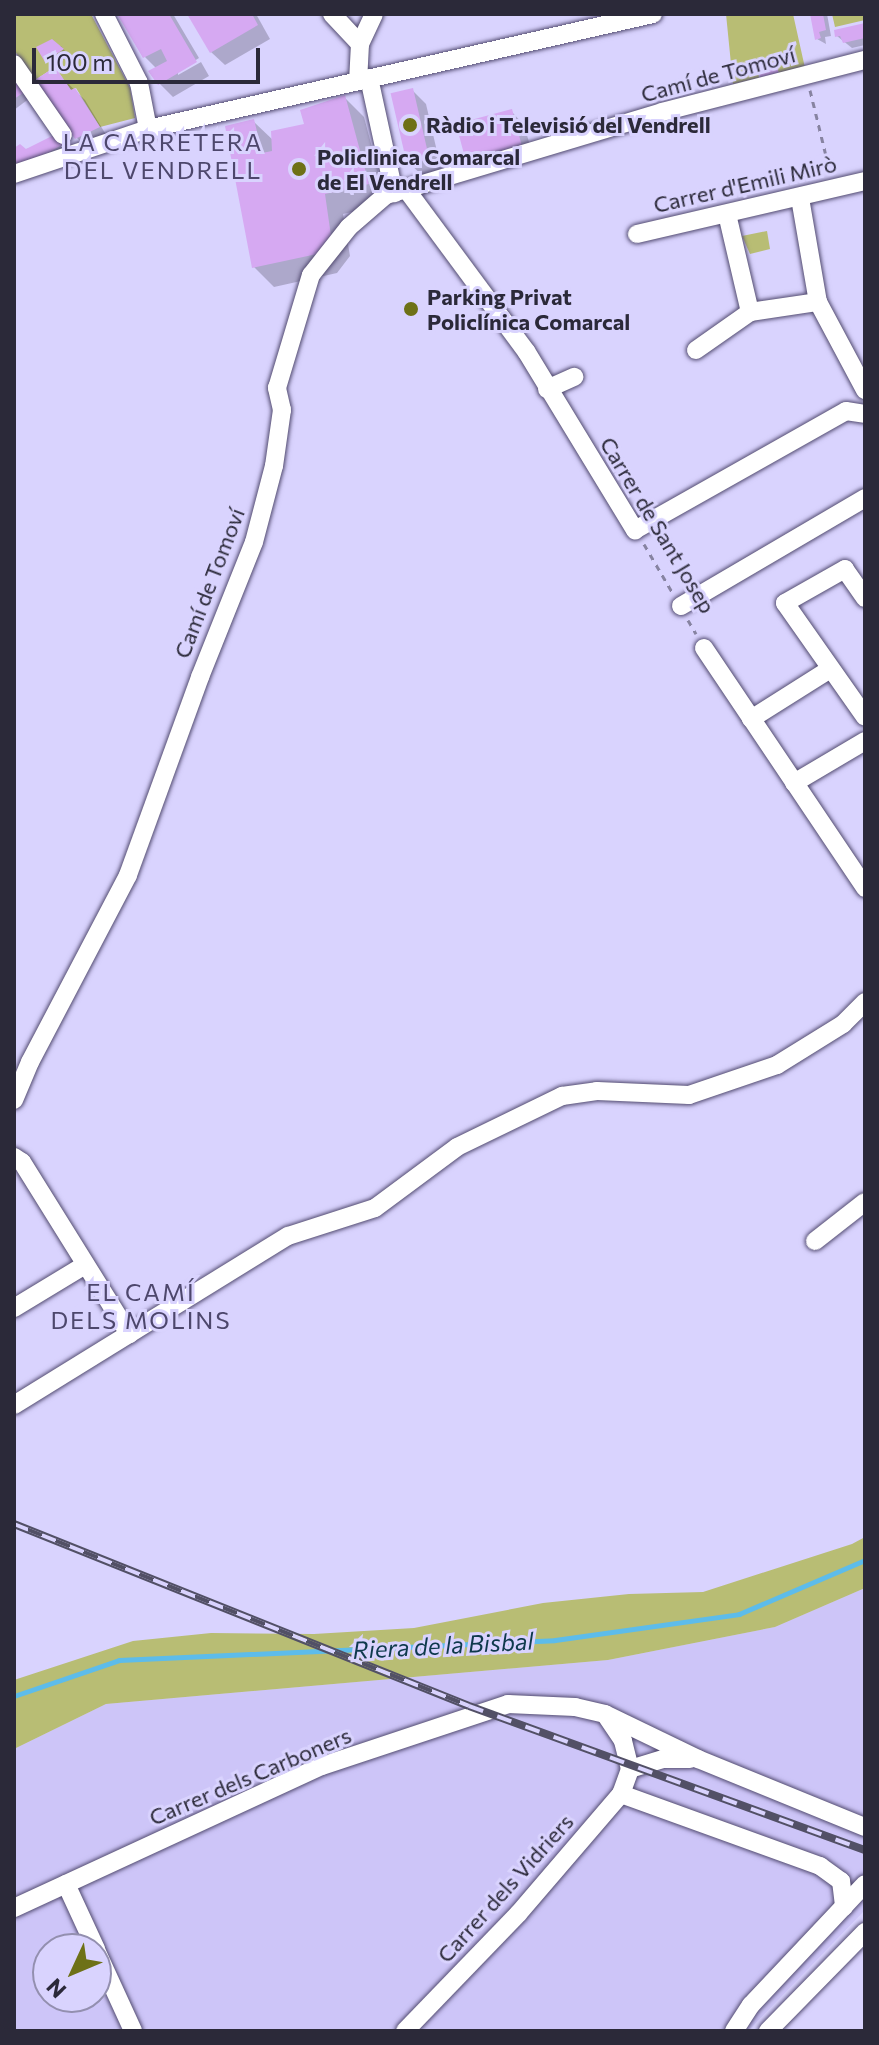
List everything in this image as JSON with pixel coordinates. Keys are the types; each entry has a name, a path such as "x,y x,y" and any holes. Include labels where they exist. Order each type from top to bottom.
{"street":[{"path":"104,14 139,83 148,129"},
{"path":"332,14 360,44 374,14"},
{"path":"14,174 148,129 653,14"},
{"name":"Carrer de Sant Josep","path":"360,44 364,79 400,191 526,351 635,530"},
{"name":"Camí de Tomoví","path":"14,1100 128,875 200,677 254,542 274,466 282,410 277,388 311,275 349,227 386,195 662,112 865,60"},
{"path":"14,64 63,135"},
{"name":"Carrer d'Emili Mirò","path":"637,234 865,181"},
{"path":"800,198 818,302 865,390"},
{"path":"727,214 750,312"},
{"path":"696,350 750,312 818,302"},
{"path":"547,389 574,377"},
{"path":"635,530 846,411 865,414"},
{"path":"681,606 865,498"},
{"path":"865,598 845,569 785,603 865,717"},
{"name":"Carrer de Sant Josep","path":"704,648 865,888"},
{"path":"751,719 830,669"},
{"path":"794,783 865,741"},
{"path":"14,1405 288,1236 375,1208 457,1147 562,1096 597,1091 689,1095 777,1065 843,1024 865,1002"},
{"path":"14,1157 22,1162 129,1334"},
{"path":"815,1241 865,1202"},
{"path":"14,1308 85,1265"},
{"name":"Carrer dels Carboners","path":"14,1908 322,1766 508,1704 575,1707 605,1714 698,1759 865,1827"},
{"path":"605,1714 623,1741 630,1769"},
{"name":"Carrer dels Carboners","path":"630,1769 663,1759 698,1759"},
{"name":"Carrer dels Vidriers","path":"405,2031 518,1914 621,1794 630,1769"},
{"path":"621,1794 820,1866 841,1881 844,1907"},
{"path":"66,1884 89,1933"},
{"path":"734,2031 751,2005 865,1884"},
{"path":"768,2031 865,1932"},
{"path":"112,1984 133,2031"}],"path":[{"path":"807,75 833,187"},
{"name":"Carrer de Sant Josep","path":"635,530 704,648"}],"shaded area":[{"path":"865,1588 865,1910 748,2031 14,2031 14,1749 106,1704 608,1660 775,1627"}],"green space":[{"path":"14,14 91,14 130,88 135,118 100,127 76,88 71,90 55,67 35,80 14,50"},
{"path":"726,14 793,14 805,68 779,74 775,62 757,66 759,78 733,84"},
{"path":"832,14 865,14 865,20 835,27"},
{"path":"767,231 770,249 750,254 742,236"},
{"path":"865,1537 865,1588 775,1627 608,1660 106,1704 14,1749 14,1680 133,1641 211,1633 314,1634 414,1628 543,1603 629,1594 703,1592 852,1544"}],"building":[{"path":"117,14 169,14 197,62 158,85 148,71 167,61 161,49 143,58"},
{"path":"187,14 252,14 258,25 210,53"},
{"path":"810,14 823,14 826,30 819,32 821,38 815,40"},
{"path":"865,23 865,38 843,43 840,36 835,37 834,30"},
{"path":"52,39 64,49 45,62 36,47"},
{"path":"776,62 779,74 760,78 758,67"},
{"path":"55,67 71,90 75,88 100,127 75,139 35,80"},
{"path":"14,73 26,91 14,99"},
{"name":"Ràdio i Televisió del Vendrell","path":"413,88 429,159 407,164 391,93"},
{"name":"Policlinica Comarcal de El Vendrell","path":"345,95 369,184 325,194 331,236 317,254 252,268 225,126 254,119 262,153 272,151 271,131 304,124 300,110"},
{"path":"512,109 522,146 466,161 456,124"},
{"path":"56,134 62,145 19,169 14,162 14,148 20,144 26,149"}],"waterway":[{"name":"Riera de la Bisbal","path":"14,1696 119,1660 555,1640 739,1614 865,1560"}],"railway":[{"path":"14,1524 469,1706 865,1850"}],"place":[{"name":"Ràdio i Televisió del Vendrell","path":"410,125"},
{"name":"Policlinica Comarcal de El Vendrell","path":"299,169"},
{"name":"Parking Privat Policlínica Comarcal","path":"411,309"}],"district":[{"name":"LA CARRETERA DEL VENDRELL","path":"163,156"},
{"name":"EL CAMÍ DELS MOLINS","path":"141,1306"}]}
